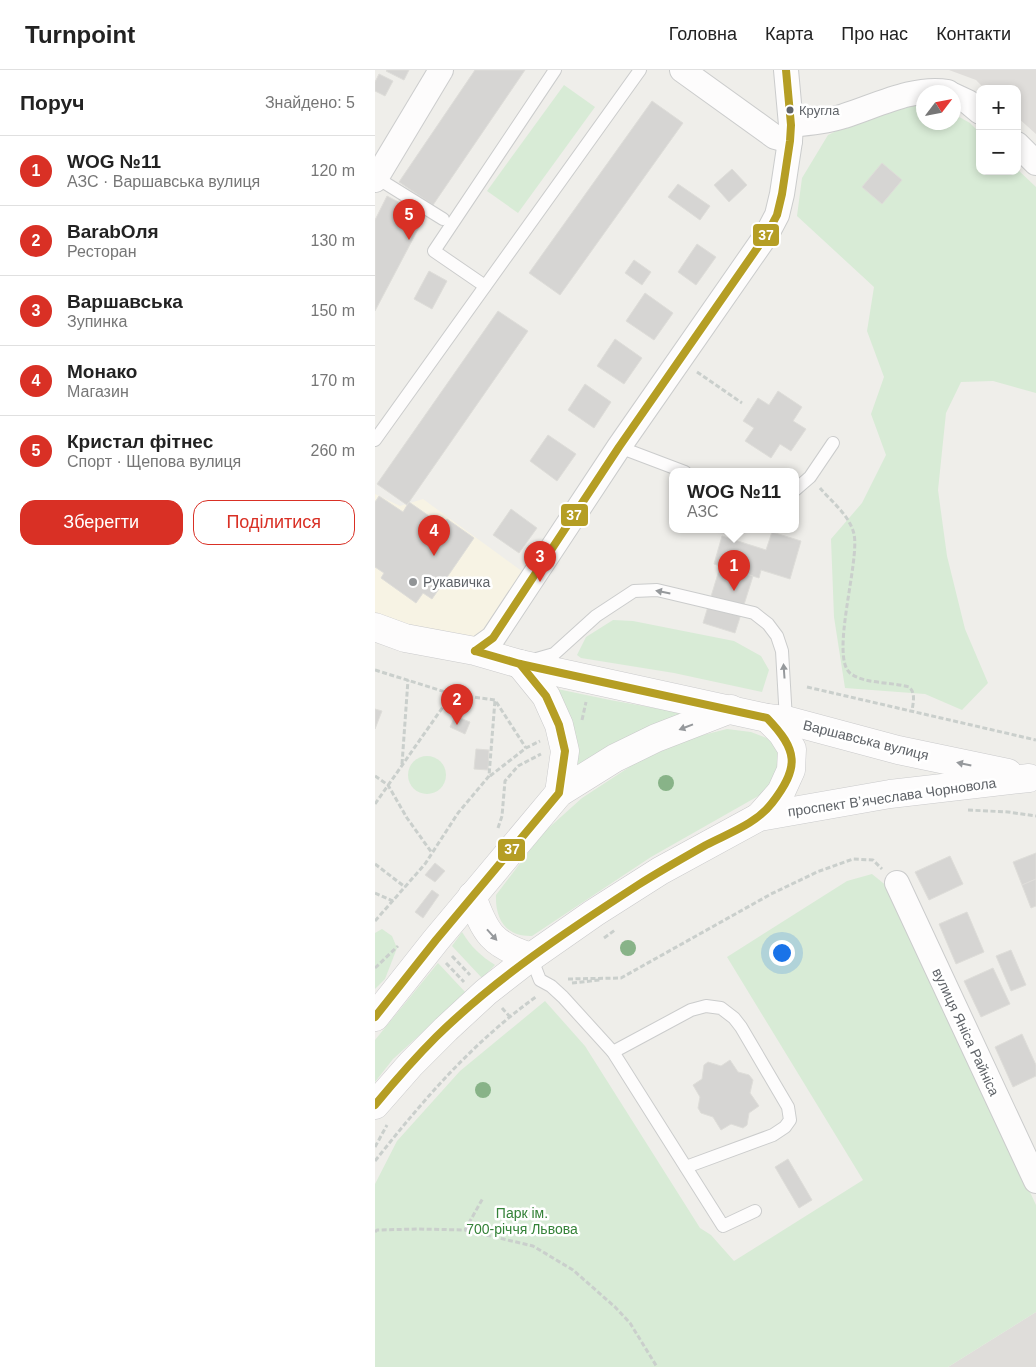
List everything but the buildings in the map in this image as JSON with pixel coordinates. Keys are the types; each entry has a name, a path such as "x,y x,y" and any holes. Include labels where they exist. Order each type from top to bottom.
{"main road":[{"name":"Варшавська вулиця","path":"375,628 405,638 777,719 899,750 1032,778"},
{"path":"519,664 546,696 559,725 565,751 559,793"},
{"path":"375,1017 472,896 559,793 623,754 656,738 731,709"},
{"path":"759,817 781,792 791,770 792,749 782,733 777,719"},
{"name":"проспект Вʼячеслава Чорновола","path":"382,1113 411,1064 446,1028 487,992 535,968 593,913 660,871 759,817 890,794 1032,778"},
{"path":"472,896 481,921 493,938 535,968"}],"street":[{"path":"376,179 441,70"},
{"path":"682,70 775,138 885,101 916,94"},
{"path":"475,652 493,638 619,447 767,234 777,215 783,194 791,133 786,70"},
{"path":"961,99 976,109"},
{"path":"1021,148 1036,163"},
{"name":"вулиця Яніса Райніса","path":"897,883 1036,1181"}],"lane":[{"path":"485,286 434,251 555,70"},
{"path":"375,440 640,70"},
{"path":"376,179 443,219"},
{"path":"799,487 810,477 833,443"},
{"path":"619,447 674,468"},
{"path":"519,664 555,654 596,616 634,591 657,590 755,613 768,624 777,636 782,651 777,719"},
{"path":"535,968 613,1052 723,1226 755,1210"},
{"path":"613,1052 683,1014 706,1006 721,1008 741,1027 788,1107 790,1120 785,1127 773,1135 686,1167"}],"path":[{"path":"680,360 742,403"},
{"path":"810,477 843,515 853,531 855,543 853,563 845,608 843,654 846,669 851,674 861,678 909,687 912,690 912,711"},
{"path":"375,670 452,694 495,700 526,748"},
{"path":"581,724 590,679"},
{"path":"402,765 408,680"},
{"path":"807,687 1036,740"},
{"path":"375,804 452,694"},
{"path":"375,921 425,864 458,813 489,776 495,700"},
{"path":"497,830 502,816 505,781 518,766 549,750"},
{"path":"375,776 388,785 407,818 432,853"},
{"path":"963,810 1007,812 1036,816"},
{"path":"535,968 621,978 771,894 817,872 853,859 873,860 897,883"},
{"path":"375,864 405,887"},
{"path":"375,893 393,900"},
{"path":"597,942 621,926"},
{"path":"448,953 476,982"},
{"path":"443,960 470,988"},
{"path":"494,1012 509,1002"},
{"path":"375,1161 421,1102 475,1046 510,1017 501,1007"},
{"path":"375,1147 382,1113"},
{"path":"465,1230 483,1198"},
{"path":"375,1232 377,1230 418,1228 465,1230 533,1246 573,1270 630,1323 657,1367"}],"shaded area":[{"path":"949,70 1036,70 1036,134 1021,121 1021,85 981,85 976,80"},
{"path":"375,494 400,506 423,499 527,575 486,628 470,639 375,620"},
{"path":"1036,1312 1036,1367 948,1367"}],"green space":[{"path":"564,85 595,107 518,213 487,191"},
{"path":"916,103 916,130 961,130 961,118 976,129 976,175 1021,175 1021,173 1036,187 1036,393 993,381 961,382 946,413 938,490 947,556 965,629 988,683 962,710 925,694 845,688 834,617 831,539 862,503 886,455 871,414 884,377 867,331 874,287 797,216 802,178 828,135 877,111"},
{"path":"613,620 633,621 734,641 761,656 769,670 762,692 674,673 581,658 577,655 586,637"},
{"path":"543,686 610,700 688,714 575,771"},
{"path":"727,729 751,732 775,741 784,764 767,791 651,857 532,936 523,936 515,933 504,925 498,912 496,895 543,833 582,798 637,762 691,738"},
{"path":"427,756 440,762 446,775 440,788 427,794 414,788 408,775 414,762"},
{"name":"Парк ім. 700-річчя Львова","path":"872,874 888,887 1036,1205 1036,1312 948,1367 375,1367 375,1184 397,1141 460,1071 545,1001 585,1046 700,1228 711,1235 734,1261 863,1180 727,957 847,881"},
{"path":"382,929 392,936 397,948 385,979 375,989 375,933"},
{"path":"462,932 477,951 495,965 482,978 452,946"},
{"path":"438,963 466,993 393,1059 375,1082 375,1040"}],"transit line":[{"name":"37","path":"475,651 493,638 619,447 767,234 777,215 790,141 791,125 786,70"},
{"name":"37","path":"375,1105 428,1045 483,995 533,956 638,885 758,817 772,803 781,790 791,769 790,749 767,718 520,664 475,651"},
{"name":"37","path":"375,1017 436,940 559,793 565,751 559,725 546,696 520,664"}],"place":[{"name":"Кругла","path":"790,110"},
{"name":"Кристал фітнес","path":"409,240"},
{"name":"Монако","path":"434,556"},
{"name":"Рукавичка","path":"413,582"},
{"name":"Варшавська","path":"540,582"},
{"name":"WOG №11","path":"734,591"},
{"name":"BarabОля","path":"457,725"}]}
